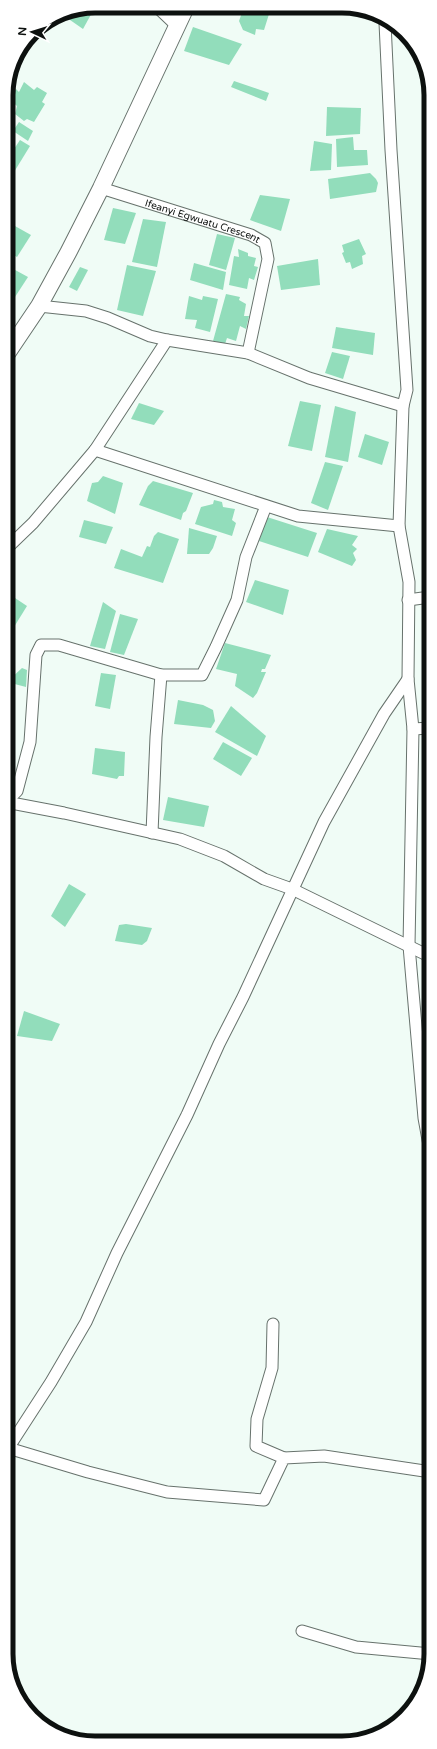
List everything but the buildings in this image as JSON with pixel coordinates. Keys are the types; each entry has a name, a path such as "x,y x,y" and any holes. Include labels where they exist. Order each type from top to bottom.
{"main road":[{"path":"13,345 39,306 101,188 183,13"}],"street":[{"path":"163,13 177,26"},
{"path":"385,25 391,150 407,390 403,406 399,526 409,582 408,679 413,729 409,946 424,1118"},
{"name":"Ifeanyi Egwuatu Crescent","path":"101,188 251,235 265,243 268,259 248,353"},
{"path":"39,306 86,311 108,318 150,336 248,353 309,378 403,406"},
{"path":"13,542 33,523 95,450 168,340"},
{"path":"95,450 298,516 399,526"},
{"path":"13,795 17,791 30,742 36,655 41,645 60,645 161,675 202,675 237,600 246,557 266,506"},
{"path":"408,600 424,598"},
{"path":"152,833 156,737 161,675"},
{"path":"13,1440 51,1382 86,1322 117,1253 187,1114 324,822 380,721 408,679"},
{"path":"413,729 424,728"},
{"path":"13,803 180,839 224,856 264,879 292,889 424,954"},
{"path":"274,1324 272,1368 257,1419 256,1446 284,1458 324,1456 424,1471"},
{"path":"13,1451 167,1492 264,1500 284,1458"},
{"path":"302,1632 356,1647 424,1653"}]}
